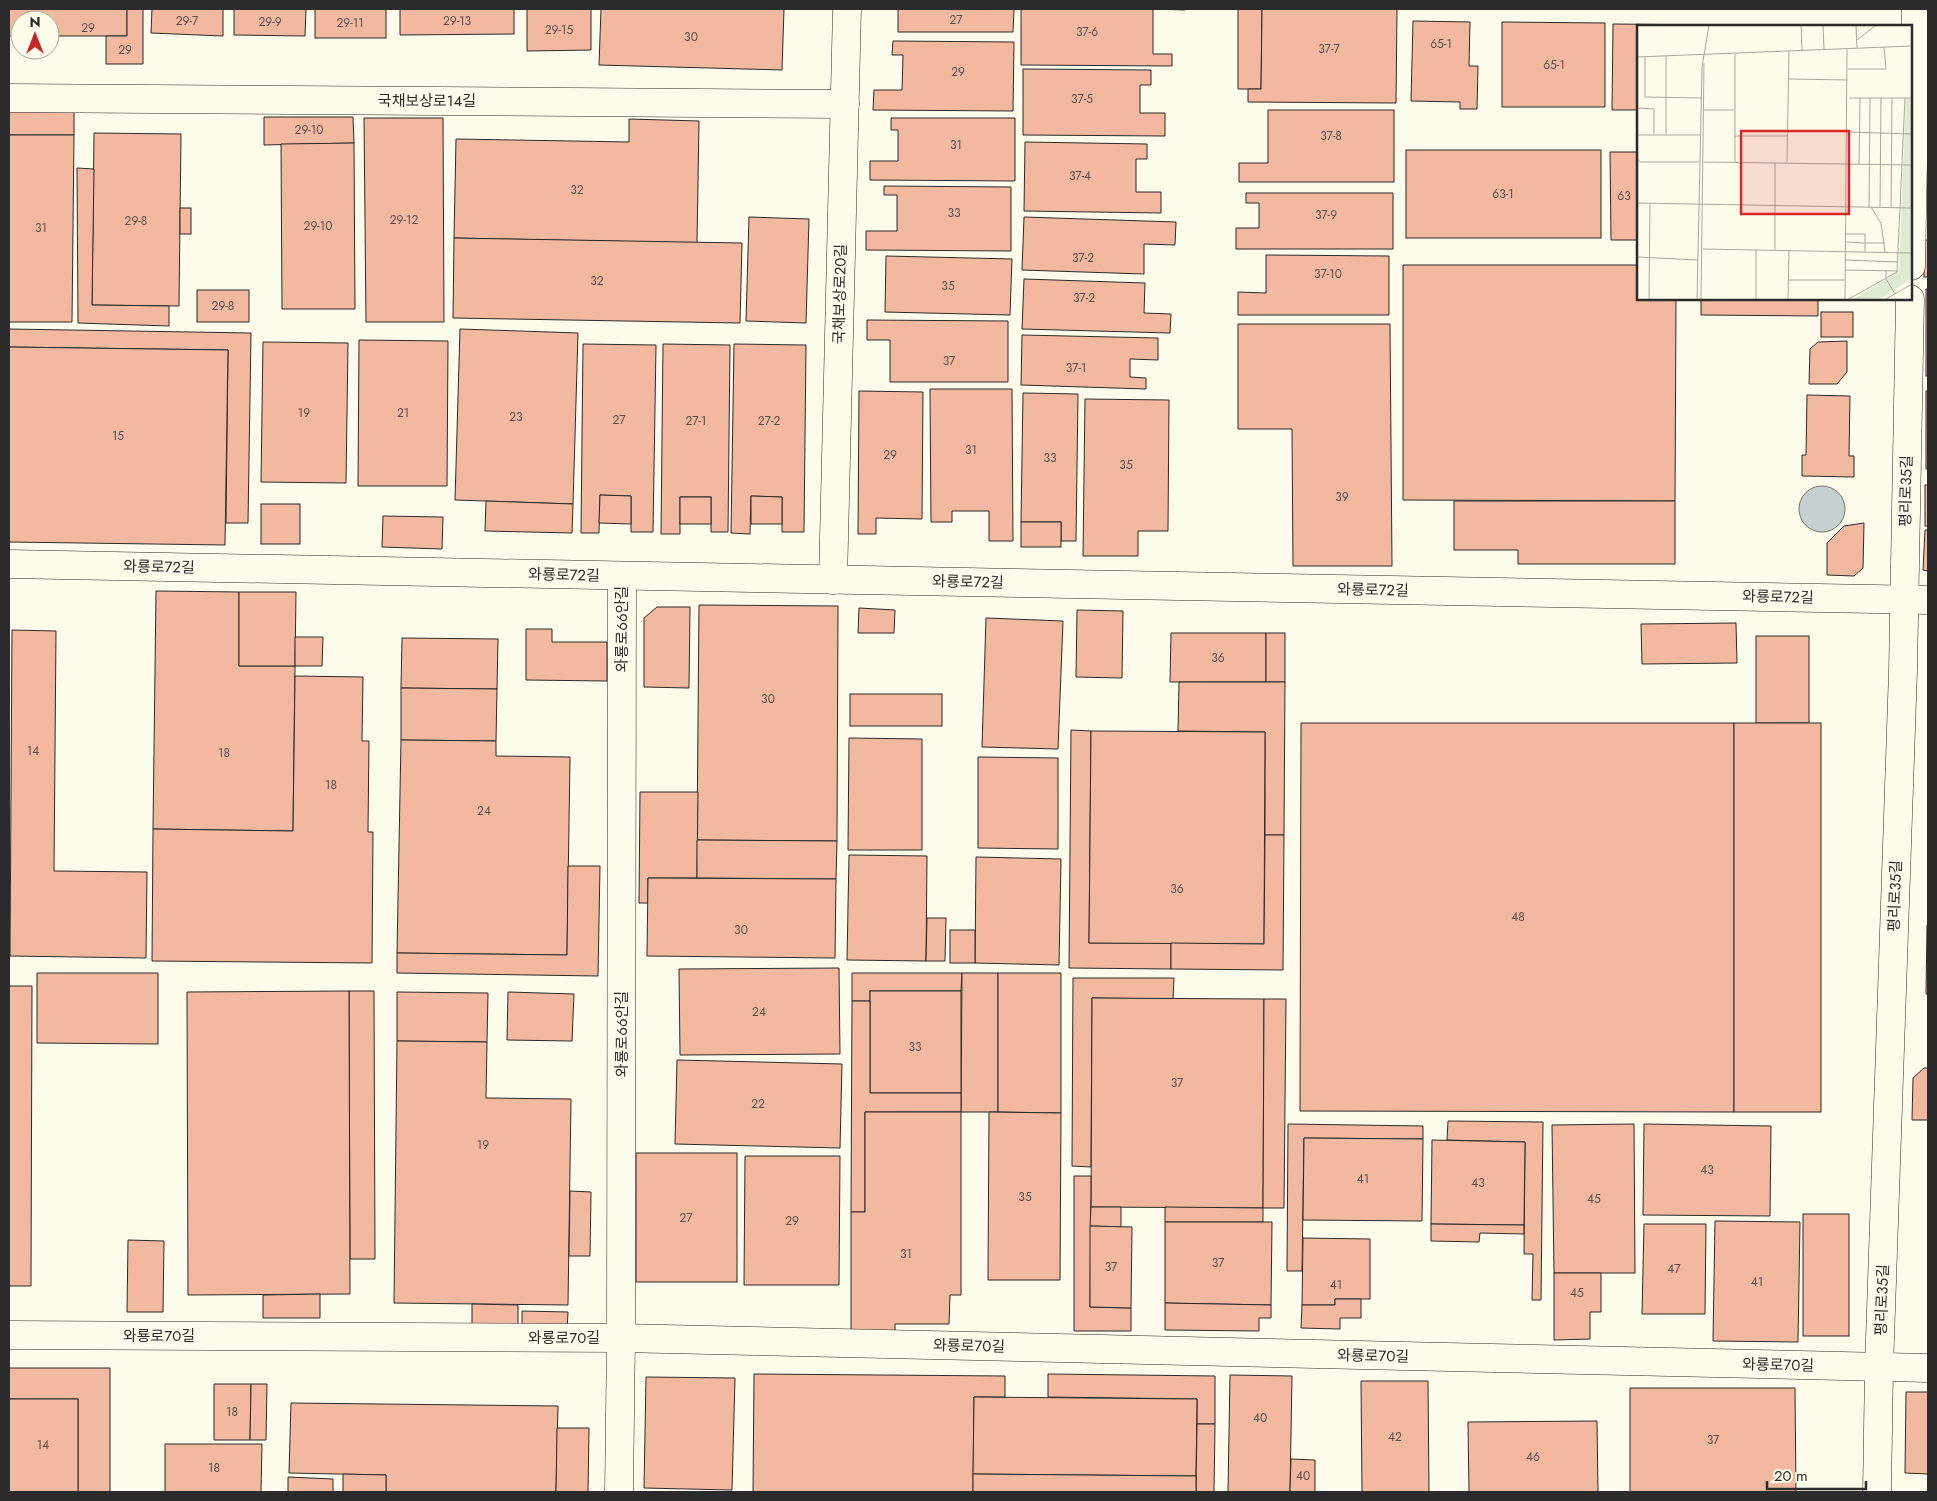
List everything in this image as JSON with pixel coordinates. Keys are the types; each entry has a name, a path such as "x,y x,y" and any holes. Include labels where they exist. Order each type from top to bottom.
{"street":[{"name":"국채보상로20길","path":"832,580 847,9"},
{"path":"1912,239 1920,24"},
{"name":"국채보상로14길","path":"9,98 845,104"},
{"name":"평리로35길","path":"1877,1492 1879,1368 1903,671 1916,599 1910,300"},
{"name":"와룡로72길","path":"9,564 1916,599"},
{"name":"와룡로66안길","path":"619,1492 622,576"},
{"name":"와룡로70길","path":"9,1335 621,1338 1928,1368"}],"shaded area":[{"path":"1822,486 1835,490 1841,496 1845,509 1841,522 1835,528 1822,532 1809,528 1803,522 1799,509 1803,496 1809,490"}],"building":[{"path":"9,9 127,9 127,36 60,36 60,10 10,10 9,36"},
{"path":"127,9 143,9 143,64 106,64 106,36 127,36"},
{"path":"152,9 223,9 223,36 151,33"},
{"path":"234,9 306,9 305,36 234,35"},
{"path":"315,9 386,9 386,38 315,38"},
{"path":"400,9 514,9 514,34 400,35"},
{"path":"527,9 591,9 591,50 527,51"},
{"path":"601,9 784,9 782,70 599,65"},
{"path":"898,9 1014,9 1013,32 898,32"},
{"path":"1021,9 1153,9 1153,54 1172,54 1172,66 1021,65"},
{"path":"1153,9 1185,9 1185,10"},
{"path":"1238,9 1262,9 1261,89 1238,89"},
{"path":"1262,9 1397,9 1396,103 1248,102 1248,89 1261,89"},
{"path":"1413,21 1470,22 1469,66 1478,66 1477,109 1460,109 1460,102 1411,101"},
{"path":"1502,22 1605,23 1605,107 1502,107"},
{"path":"1613,24 1718,25 1637,25 1637,110 1612,110"},
{"path":"893,41 1014,42 1013,111 873,110 874,90 902,90 903,55 892,55"},
{"path":"1023,69 1151,70 1151,85 1140,85 1140,113 1165,113 1165,136 1023,135"},
{"path":"9,109 74,109 74,135 9,135"},
{"path":"1268,110 1394,110 1394,182 1239,182 1239,163 1268,163"},
{"path":"264,117 353,117 354,143 264,145"},
{"path":"364,118 443,118 444,322 366,322"},
{"path":"891,118 1015,118 1015,181 870,180 870,161 898,161 898,130 891,130"},
{"path":"629,119 699,121 697,243 454,238 456,139 629,142"},
{"path":"94,133 181,134 179,306 92,305"},
{"path":"9,135 74,135 72,322 9,322"},
{"path":"1025,142 1147,144 1147,159 1136,159 1136,192 1161,192 1161,213 1024,211"},
{"path":"354,143 355,309 282,309 281,144"},
{"path":"1406,150 1601,150 1601,238 1406,238"},
{"path":"1610,152 1637,152 1637,240 1611,240"},
{"path":"77,168 94,169 92,305 169,306 169,326 78,323"},
{"path":"884,186 1011,187 1011,251 866,250 866,231 897,231 897,195 884,195"},
{"path":"1246,193 1393,193 1393,249 1236,249 1236,228 1259,228 1259,203 1246,203"},
{"path":"180,208 191,208 191,234 180,234"},
{"path":"749,217 809,219 806,323 746,321"},
{"path":"1024,217 1176,222 1175,245 1144,244 1144,274 1022,270"},
{"path":"454,238 742,243 740,323 453,318"},
{"path":"1924,240 1928,240 1928,277 1924,277"},
{"path":"1266,255 1389,256 1389,315 1238,315 1238,292 1266,293"},
{"path":"886,256 1012,259 1010,315 885,312"},
{"path":"1403,265 1637,265 1637,300 1676,300 1675,501 1403,500"},
{"path":"1024,279 1145,283 1144,313 1171,314 1170,333 1022,329"},
{"path":"1926,289 1928,289 1928,376 1926,376"},
{"path":"197,290 249,290 249,322 197,322"},
{"path":"1701,300 1818,300 1818,316 1701,315"},
{"path":"1821,312 1853,312 1853,337 1821,337"},
{"path":"867,320 1008,321 1008,382 890,382 890,340 867,340"},
{"path":"1238,324 1390,324 1392,566 1293,566 1292,429 1238,429"},
{"path":"9,329 251,333 248,523 226,523 228,350 9,347"},
{"path":"460,329 578,333 573,504 455,500"},
{"path":"1022,335 1158,338 1158,360 1130,359 1130,377 1146,378 1146,389 1021,385"},
{"path":"359,340 448,341 447,486 358,486"},
{"path":"1847,341 1847,372 1837,384 1809,384 1810,349 1818,342"},
{"path":"263,342 348,343 346,483 261,482"},
{"path":"583,344 656,345 653,532 631,532 631,496 600,495 599,533 581,533"},
{"path":"663,344 730,345 728,532 711,532 711,497 680,497 680,534 661,534"},
{"path":"734,344 806,345 804,532 782,532 782,497 751,496 750,534 731,533"},
{"path":"9,347 228,350 225,545 9,542"},
{"path":"930,389 1012,389 1013,541 989,541 989,511 952,511 952,522 931,522"},
{"path":"859,391 923,392 922,519 876,518 876,534 858,534"},
{"path":"1926,391 1928,391 1928,469 1926,469"},
{"path":"1023,393 1078,394 1076,541 1061,541 1061,522 1021,522"},
{"path":"1807,395 1850,396 1849,456 1854,456 1854,477 1802,476 1802,455 1806,455"},
{"path":"1085,399 1169,400 1168,531 1138,531 1138,556 1083,556"},
{"path":"1925,485 1928,485 1928,526 1925,526"},
{"path":"600,495 631,496 631,524 599,523"},
{"path":"751,496 782,497 782,524 751,524"},
{"path":"680,497 711,497 711,524 680,524"},
{"path":"486,501 573,504 572,533 485,531"},
{"path":"1454,501 1675,501 1675,564 1518,564 1518,550 1454,550"},
{"path":"261,504 300,504 300,544 261,544"},
{"path":"383,516 443,517 442,549 382,547"},
{"path":"1021,522 1061,522 1061,547 1021,547"},
{"path":"1864,523 1863,568 1854,576 1827,575 1827,543 1844,526"},
{"path":"1925,530 1928,530 1928,571 1923,570"},
{"path":"156,591 239,592 239,666 295,666 293,831 153,829"},
{"path":"239,592 296,592 295,666 239,666"},
{"path":"699,605 838,606 837,841 697,840"},
{"path":"657,607 690,607 689,688 644,687 644,618"},
{"path":"859,608 895,610 894,633 858,633"},
{"path":"1077,610 1123,611 1122,678 1076,677"},
{"path":"986,618 1063,621 1058,749 982,747"},
{"path":"1736,623 1737,663 1642,664 1641,624"},
{"path":"526,629 552,629 552,642 607,642 607,681 526,680"},
{"path":"12,630 56,631 54,871 147,872 146,958 10,956"},
{"path":"1171,633 1266,633 1266,682 1170,682"},
{"path":"1266,633 1285,633 1285,682 1266,682"},
{"path":"1756,636 1809,636 1809,723 1756,723"},
{"path":"295,637 323,637 322,666 295,666"},
{"path":"402,638 498,639 497,689 401,688"},
{"path":"295,676 363,677 362,741 369,741 368,832 373,832 372,963 152,961 153,829 293,831"},
{"path":"1179,682 1285,682 1284,835 1265,835 1265,732 1178,731"},
{"path":"401,688 497,689 496,741 401,740"},
{"path":"850,694 942,694 942,726 850,726"},
{"path":"1301,723 1734,723 1734,1112 1300,1111"},
{"path":"1734,723 1821,723 1821,1112 1734,1112"},
{"path":"1071,730 1091,731 1089,943 1171,943 1171,969 1069,968"},
{"path":"1091,731 1265,732 1264,944 1089,943"},
{"path":"849,738 922,739 922,850 848,850"},
{"path":"401,740 496,741 496,756 570,757 567,955 397,953"},
{"path":"978,757 1058,758 1058,849 978,848"},
{"path":"640,792 698,792 697,878 648,878 648,903 639,903"},
{"path":"1265,835 1284,835 1283,970 1171,969 1171,943 1264,944"},
{"path":"697,840 837,841 836,879 697,878"},
{"path":"849,855 927,856 926,961 847,960"},
{"path":"976,857 1061,859 1059,965 975,963"},
{"path":"568,866 600,866 598,976 397,973 397,953 567,955"},
{"path":"648,878 836,879 835,958 647,956"},
{"path":"927,918 946,918 945,961 926,961"},
{"path":"1927,925 1928,994 1926,994"},
{"path":"950,930 975,930 975,963 950,963"},
{"path":"839,968 840,1054 680,1055 679,969"},
{"path":"37,973 158,973 158,1044 37,1043"},
{"path":"852,973 962,973 961,991 870,991 870,1001 852,1001"},
{"path":"962,973 998,973 998,1112 961,1112"},
{"path":"998,973 1061,973 1061,1113 998,1112"},
{"path":"1073,978 1174,978 1173,999 1092,998 1091,1167 1072,1166"},
{"path":"9,986 32,986 31,1286 9,1286"},
{"path":"349,991 374,991 375,1259 350,1259"},
{"path":"349,991 350,1294 188,1295 187,992"},
{"path":"870,991 961,991 961,1093 870,1093"},
{"path":"397,992 488,993 487,1042 397,1041"},
{"path":"508,992 574,994 572,1041 507,1040"},
{"path":"1092,998 1264,999 1263,1208 1091,1207"},
{"path":"1264,999 1286,999 1284,1208 1263,1208"},
{"path":"852,1001 870,1001 870,1093 961,1093 961,1112 865,1112 865,1212 851,1212"},
{"path":"397,1041 487,1042 486,1098 571,1099 568,1305 394,1303"},
{"path":"677,1060 842,1064 840,1148 675,1144"},
{"path":"1924,1068 1928,1068 1928,1120 1912,1120 1913,1078"},
{"path":"865,1112 961,1112 961,1295 950,1295 949,1324 895,1324 895,1331 851,1331 851,1212 865,1212"},
{"path":"989,1112 1061,1113 1060,1280 988,1280"},
{"path":"1448,1121 1543,1122 1541,1300 1532,1300 1533,1254 1524,1254 1525,1142 1447,1140"},
{"path":"1288,1124 1423,1126 1423,1139 1304,1138 1302,1271 1287,1271"},
{"path":"1634,1124 1635,1273 1554,1273 1552,1125"},
{"path":"1644,1124 1771,1126 1770,1216 1643,1215"},
{"path":"1304,1138 1423,1139 1422,1221 1303,1220"},
{"path":"1432,1140 1525,1142 1524,1225 1431,1224"},
{"path":"636,1153 737,1153 737,1282 636,1282"},
{"path":"745,1156 840,1156 839,1285 744,1285"},
{"path":"1074,1176 1091,1176 1090,1307 1131,1308 1131,1331 1074,1331"},
{"path":"570,1191 591,1192 590,1256 569,1256"},
{"path":"1091,1207 1121,1207 1121,1227 1090,1226"},
{"path":"1165,1207 1263,1208 1263,1222 1165,1222"},
{"path":"1803,1214 1849,1214 1849,1336 1803,1336"},
{"path":"1715,1221 1800,1222 1798,1342 1713,1341"},
{"path":"1165,1222 1272,1222 1271,1305 1165,1303"},
{"path":"1431,1224 1524,1225 1524,1234 1480,1233 1479,1242 1431,1241"},
{"path":"1644,1224 1706,1224 1705,1314 1642,1314"},
{"path":"1090,1226 1132,1227 1131,1308 1090,1307"},
{"path":"1303,1238 1370,1239 1370,1299 1335,1299 1335,1305 1302,1305"},
{"path":"128,1240 164,1241 163,1312 127,1312"},
{"path":"1554,1273 1601,1273 1601,1312 1590,1312 1590,1339 1554,1340"},
{"path":"320,1294 320,1318 263,1318 263,1295"},
{"path":"1335,1299 1361,1299 1361,1318 1340,1318 1340,1329 1301,1328 1302,1305 1335,1305"},
{"path":"1165,1303 1271,1305 1271,1318 1259,1318 1259,1331 1165,1330"},
{"path":"472,1304 518,1305 518,1329 472,1328"},
{"path":"522,1311 568,1312 567,1331 522,1330"},
{"path":"9,1368 110,1368 110,1492 78,1492 78,1399 9,1399"},
{"path":"754,1374 1005,1376 1005,1397 974,1397 973,1492 753,1492"},
{"path":"1048,1374 1215,1376 1215,1424 1197,1424 1197,1399 1048,1397"},
{"path":"1230,1375 1292,1376 1290,1492 1228,1492"},
{"path":"646,1377 735,1378 732,1490 644,1488"},
{"path":"1361,1381 1428,1381 1429,1492 1362,1492"},
{"path":"214,1384 251,1384 250,1440 214,1440"},
{"path":"251,1384 267,1384 266,1440 250,1440"},
{"path":"1630,1388 1795,1388 1796,1492 1630,1492"},
{"path":"1906,1392 1928,1392 1928,1474 1905,1473"},
{"path":"974,1397 1197,1399 1196,1476 973,1474"},
{"path":"9,1399 78,1399 78,1492 9,1492"},
{"path":"291,1403 558,1406 556,1492 386,1492 386,1475 289,1473"},
{"path":"1597,1421 1598,1492 1469,1492 1468,1422"},
{"path":"1197,1424 1215,1424 1214,1492 1196,1492"},
{"path":"557,1428 589,1428 588,1492 556,1492"},
{"path":"165,1444 262,1444 261,1492 165,1492"},
{"path":"1291,1459 1315,1460 1315,1492 1290,1492"},
{"path":"343,1474 386,1475 386,1492 343,1492"},
{"path":"973,1474 1196,1476 1196,1492 973,1492"},
{"path":"288,1477 333,1479 333,1492 288,1492"}]}
